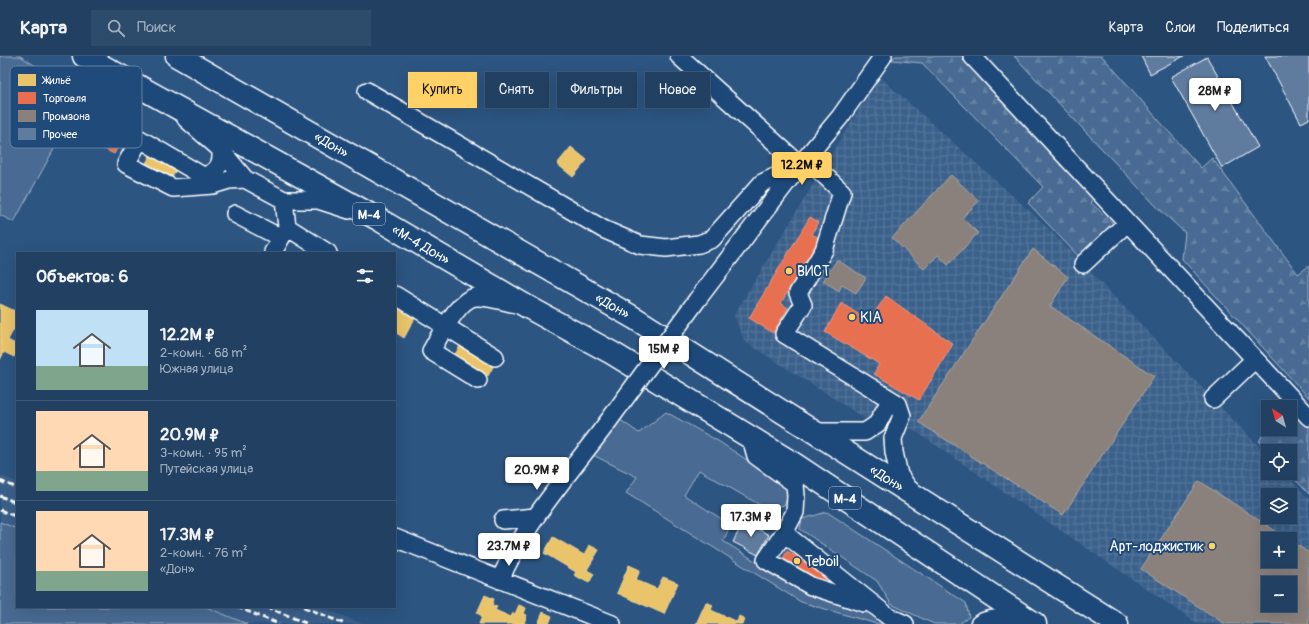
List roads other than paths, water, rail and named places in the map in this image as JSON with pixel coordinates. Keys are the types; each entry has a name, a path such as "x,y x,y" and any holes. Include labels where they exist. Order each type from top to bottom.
{"highway":[{"name":"«М-4 Дон»","path":"84,56 102,66"},
{"name":"«Дон»","path":"177,56 636,319 1117,624"},
{"name":"«М-4 Дон»","path":"142,88 378,219 526,306 612,353 751,438"},
{"name":"М-4","path":"751,438 794,464 1035,624"}],"street":[{"path":"679,56 842,192 824,250 798,293 802,305 784,334 898,404 902,416 893,438 894,452 899,475 912,494"},
{"path":"500,580 507,563 535,517 607,423 696,300 803,161 840,117 883,56"},
{"path":"972,56 1254,360 1309,417"},
{"path":"367,91 603,229 640,245 666,248 699,244 712,240 762,183 803,161"},
{"path":"165,101 220,149 245,179 284,200 318,200 378,219"},
{"path":"142,140 204,176 211,174 217,169 222,155 220,149"},
{"path":"135,148 126,164 173,188 213,185 229,180 245,179"},
{"path":"280,239 284,200"},
{"path":"235,214 280,239 325,252"},
{"path":"1083,264 1127,223"},
{"path":"396,296 495,357"},
{"path":"478,380 431,351 446,326 462,304 475,297 526,306"},
{"path":"1213,399 1254,360"},
{"path":"814,432 865,432 877,424 886,408 898,404"},
{"path":"751,438 756,456 794,484 796,496 795,512 784,533 766,560 811,586 874,606"},
{"path":"503,520 535,517"},
{"path":"784,533 874,606 889,617 905,624"},
{"path":"396,538 612,624"},
{"path":"979,624 983,621 996,618 1030,624"}],"railway":[{"path":"0,481 16,488"},
{"path":"0,496 16,503"},
{"path":"0,510 16,517"},
{"path":"239,608 279,624"},
{"path":"269,608 308,624"},
{"path":"306,608 345,624"}],"place":[{"name":"ВИСТ","path":"789,271"},
{"name":"KIA","path":"852,317"},
{"name":"Арт-лоджистик","path":"1212,546"},
{"name":"Teboil","path":"797,561"}]}
